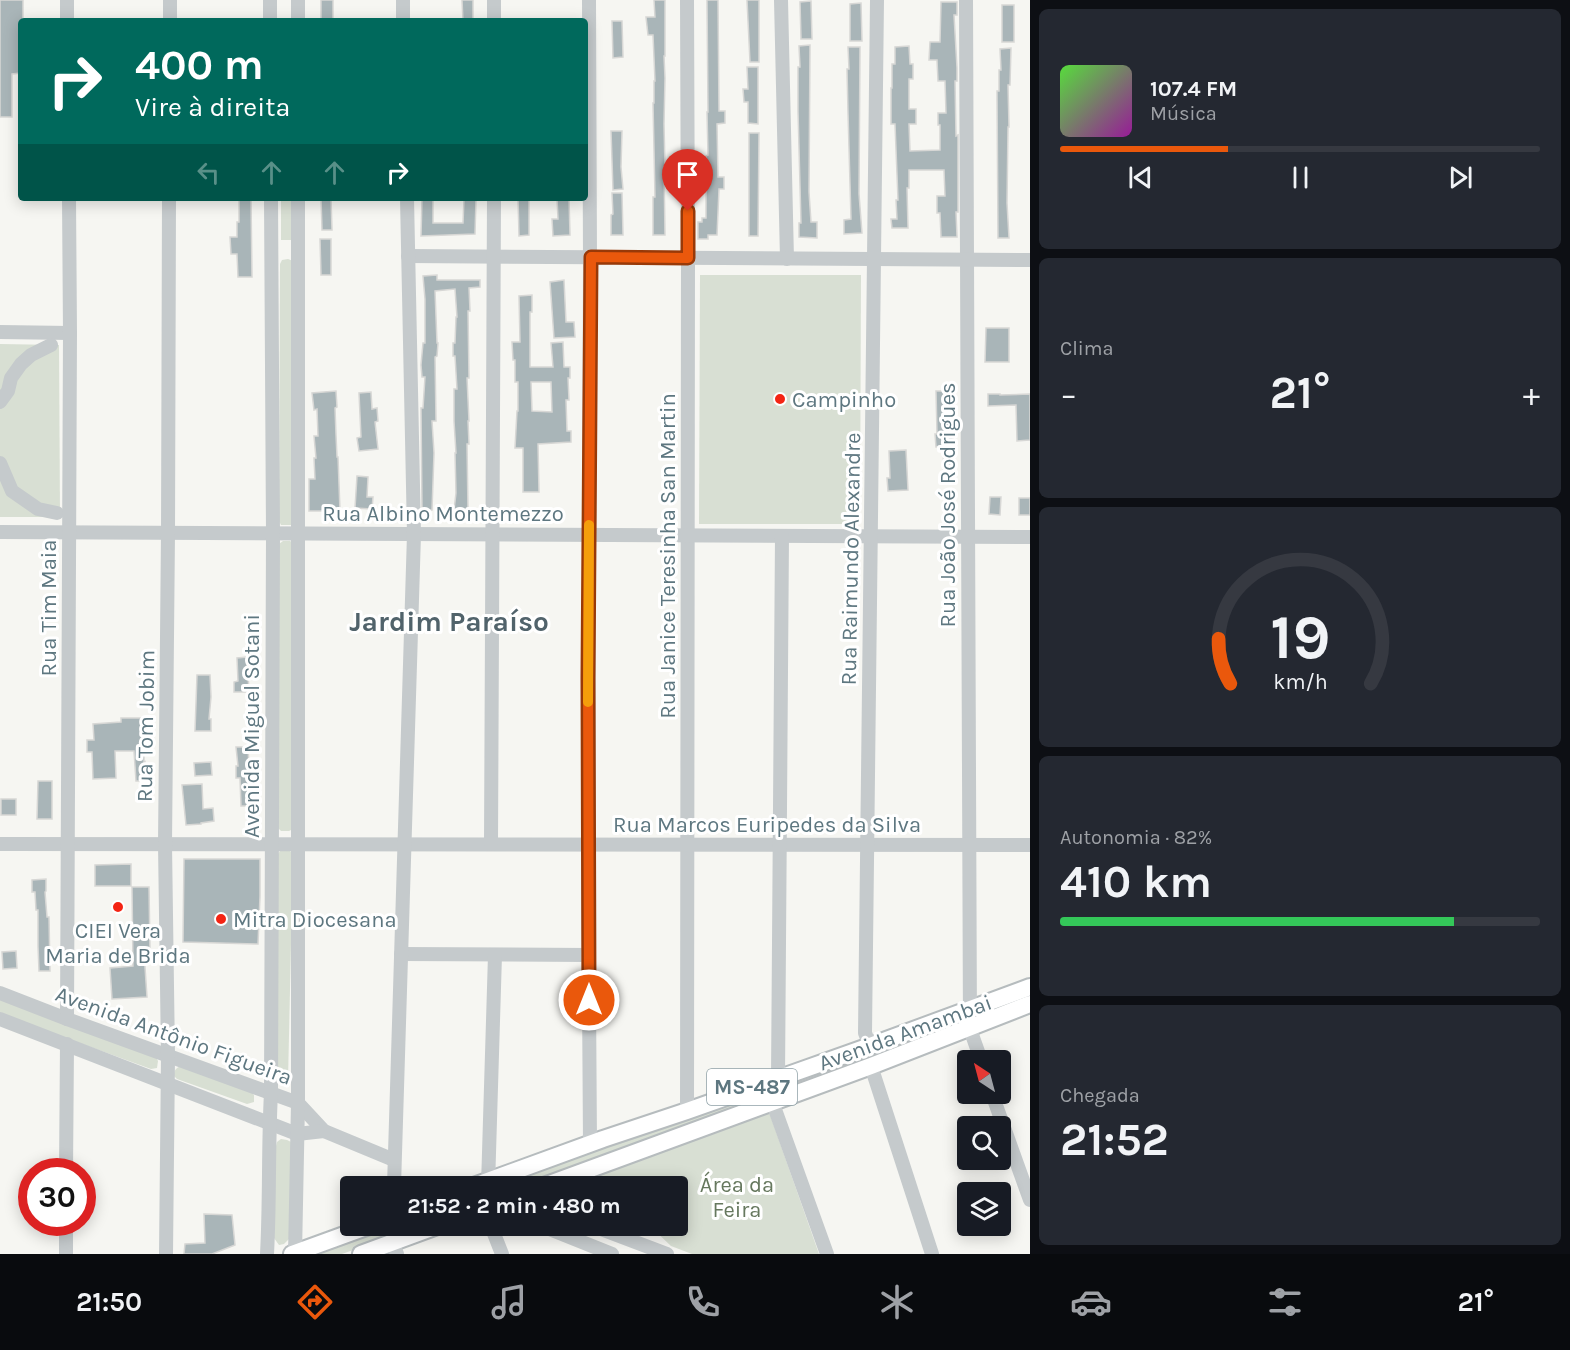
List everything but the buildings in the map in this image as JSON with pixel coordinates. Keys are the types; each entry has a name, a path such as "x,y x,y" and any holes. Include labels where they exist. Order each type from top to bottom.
{"main road":[{"name":"Avenida Amambai","path":"507,1176 590,1144 1030,987"},
{"name":"Avenida Amambai","path":"571,1176 970,1029 1030,1004"},
{"path":"294,1254 342,1236"},
{"path":"361,1254 395,1248 418,1236"}],"street":[{"path":"67,0 67,18"},
{"path":"170,0 170,18"},
{"path":"270,0 270,18"},
{"path":"298,0 298,18"},
{"path":"403,0 403,18"},
{"path":"494,0 494,18"},
{"path":"590,0 588,845 590,1144"},
{"name":"Rua Janice Teresinha San Martin","path":"687,0 687,1111"},
{"path":"781,0 787,259"},
{"name":"Rua Raimundo Alexandre","path":"870,1046 865,1032 877,0"},
{"name":"Rua João José Rodrigues","path":"966,0 970,1029 977,1050"},
{"name":"Rua Tim Maia","path":"67,1019 69,201"},
{"name":"Rua Tom Jobim","path":"166,1254 168,1056 165,844 169,201"},
{"name":"Avenida Miguel Sotani","path":"267,1254 271,1094 272,844 271,201"},
{"path":"294,1254 298,1103 298,201"},
{"path":"394,1176 414,534 407,201"},
{"path":"491,844 494,201"},
{"path":"272,253 298,252"},
{"path":"408,256 1030,260"},
{"path":"0,332 70,333"},
{"path":"0,402 8,391 11,378 21,364 31,355 51,345"},
{"path":"0,463 12,491 38,509 57,513"},
{"name":"Rua Albino Montemezzo","path":"0,532 1030,537"},
{"path":"778,1078 782,536"},
{"name":"Rua Marcos Euripedes da Silva","path":"0,844 1030,845"},
{"path":"401,954 589,955"},
{"path":"484,1176 495,955"},
{"name":"Avenida Antônio Figueira","path":"0,993 298,1103 324,1131 394,1160"},
{"name":"Avenida Antônio Figueira","path":"0,1019 297,1134 324,1131"},
{"path":"66,1158 67,1044"},
{"path":"870,1066 932,1254"},
{"path":"772,1101 827,1254"},
{"path":"996,1104 1030,1200"},
{"path":"66,1236 66,1254"},
{"path":"495,1236 502,1254"},
{"path":"567,1236 612,1254"},
{"path":"619,1236 667,1254"}],"green space":[{"path":"281,201 295,201 295,240 281,240"},
{"path":"282,260 293,261 292,525 281,525 279,521 280,264"},
{"name":"Campinho","path":"700,275 861,275 860,524 699,524"},
{"path":"0,344 59,345 60,517 0,517"},
{"path":"283,541 293,543 293,829 289,831 281,831 278,828 279,544"},
{"path":"280,851 290,851 293,854 288,1081 282,1085 275,1083 278,854"},
{"path":"1030,992 1030,1002 554,1176 518,1176"},
{"path":"0,998 156,1057 157,1068 151,1069 0,1014"},
{"path":"181,1066 251,1092 254,1095 254,1102 247,1104 177,1079 174,1072"},
{"name":"Área da Feira","path":"768,1109 819,1254 692,1254 671,1246 660,1236 688,1236 688,1176 600,1176 598,1174"},
{"path":"281,1139 291,1142 291,1237 284,1244 279,1245 274,1238 276,1146"},
{"path":"353,1236 392,1236 342,1254 309,1254 310,1251"}],"slow traffic":[{"path":"588,702 589,525"}],"place":[{"name":"Campinho","path":"780,399"},
{"name":"CIEI Vera Maria de Brida","path":"118,907"},
{"name":"Mitra Diocesana","path":"221,919"}],"district":[{"name":"Jardim Paraíso","path":"449,621"}],"route":[{"path":"589,1000 588,678 591,257 688,258 688,211"}]}
